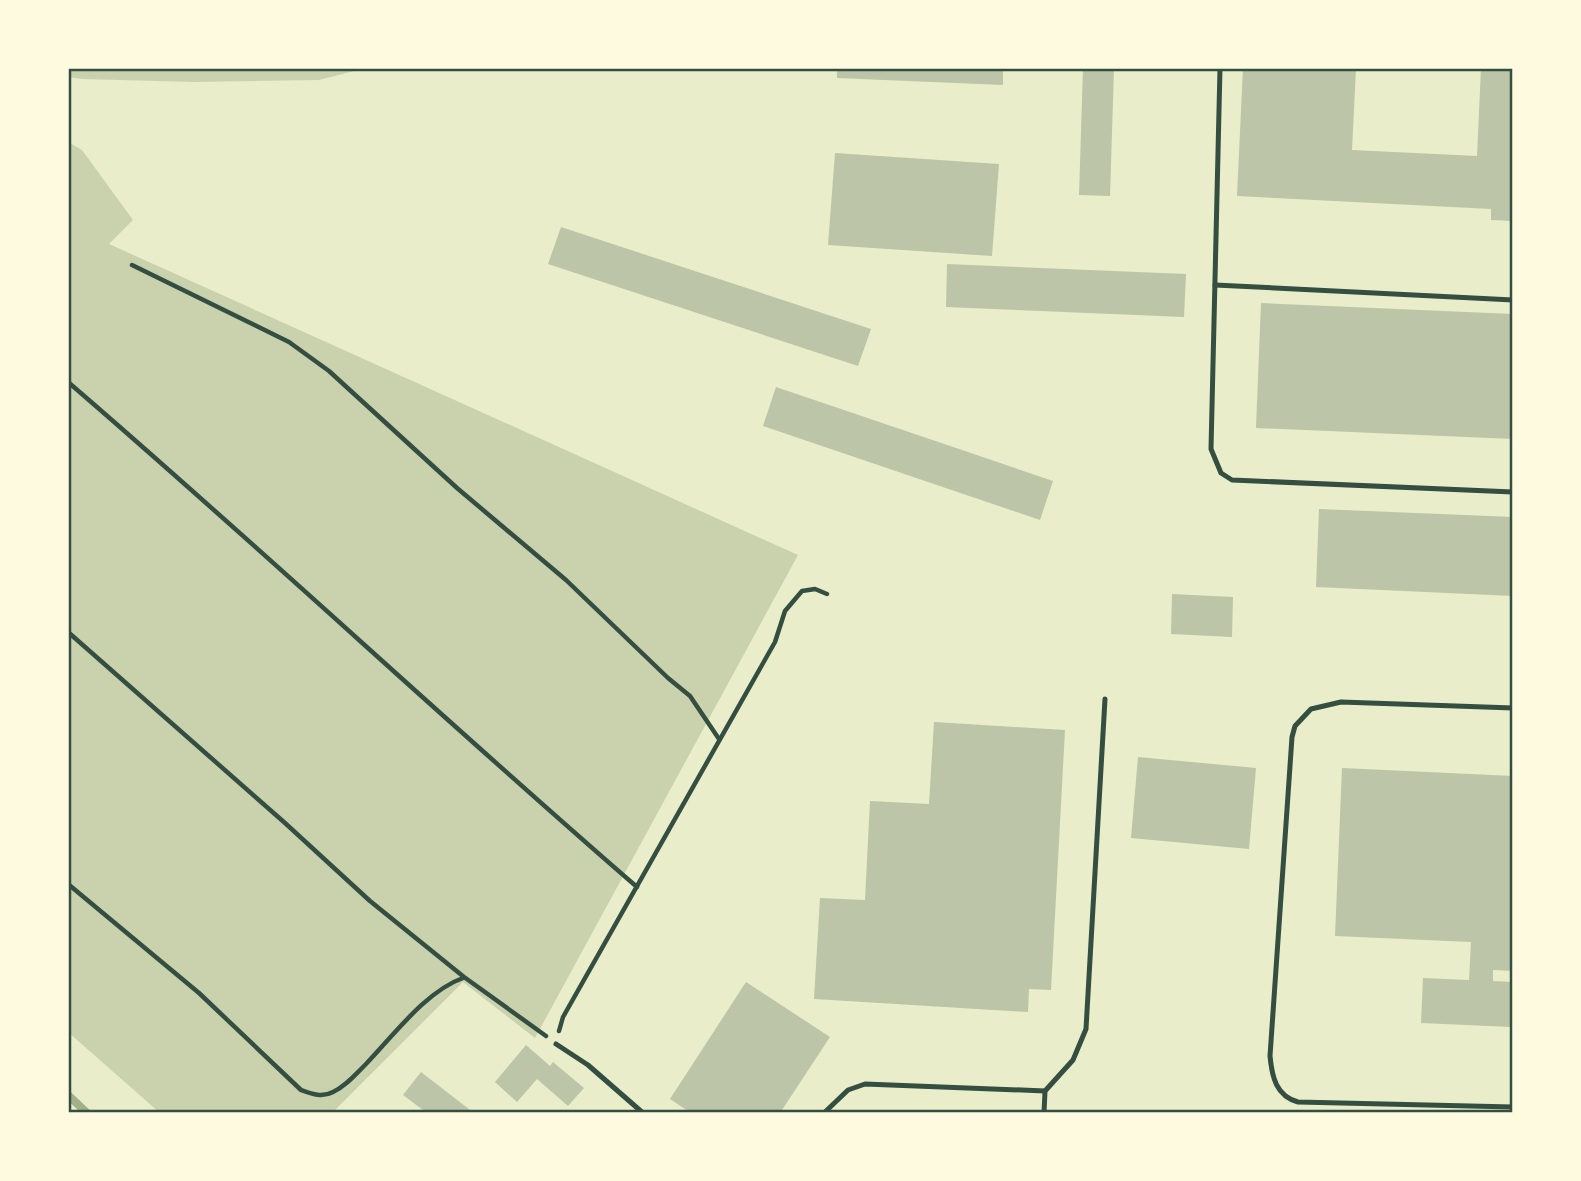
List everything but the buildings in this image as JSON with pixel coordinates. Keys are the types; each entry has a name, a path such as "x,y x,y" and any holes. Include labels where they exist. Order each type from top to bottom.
{"lane":[{"path":"1220,68 1211,449 1221,473 1233,480 1513,492"},
{"path":"1215,285 1513,300"},
{"path":"1044,1113 1045,1091 1073,1060 1086,1029 1105,699"},
{"path":"1513,708 1341,702 1311,709 1295,726 1292,737 1270,1056 1275,1083 1288,1099 1298,1102 1513,1107"},
{"path":"556,1044 588,1065 643,1113"},
{"path":"824,1113 848,1090 865,1083 1045,1091"}],"path":[{"path":"132,265 289,342 329,371 457,488 566,580 690,696 719,739"},
{"path":"68,382 174,473 492,762 637,887"},
{"path":"68,632 285,822 370,901 464,977 556,1044 563,1017 775,642 785,611 802,591 815,589 827,594"},
{"path":"68,884 199,993 301,1090 316,1096 331,1093 349,1082 427,1001 446,984 464,977"}],"green space":[{"path":"68,68 366,68 319,80 193,82 82,79 68,77"},
{"path":"68,142 82,150 133,220 109,244 798,555 535,1038 463,982 332,1113 160,1113 68,1032"}],"waterway":[{"path":"68,1095 87,1113"}]}
